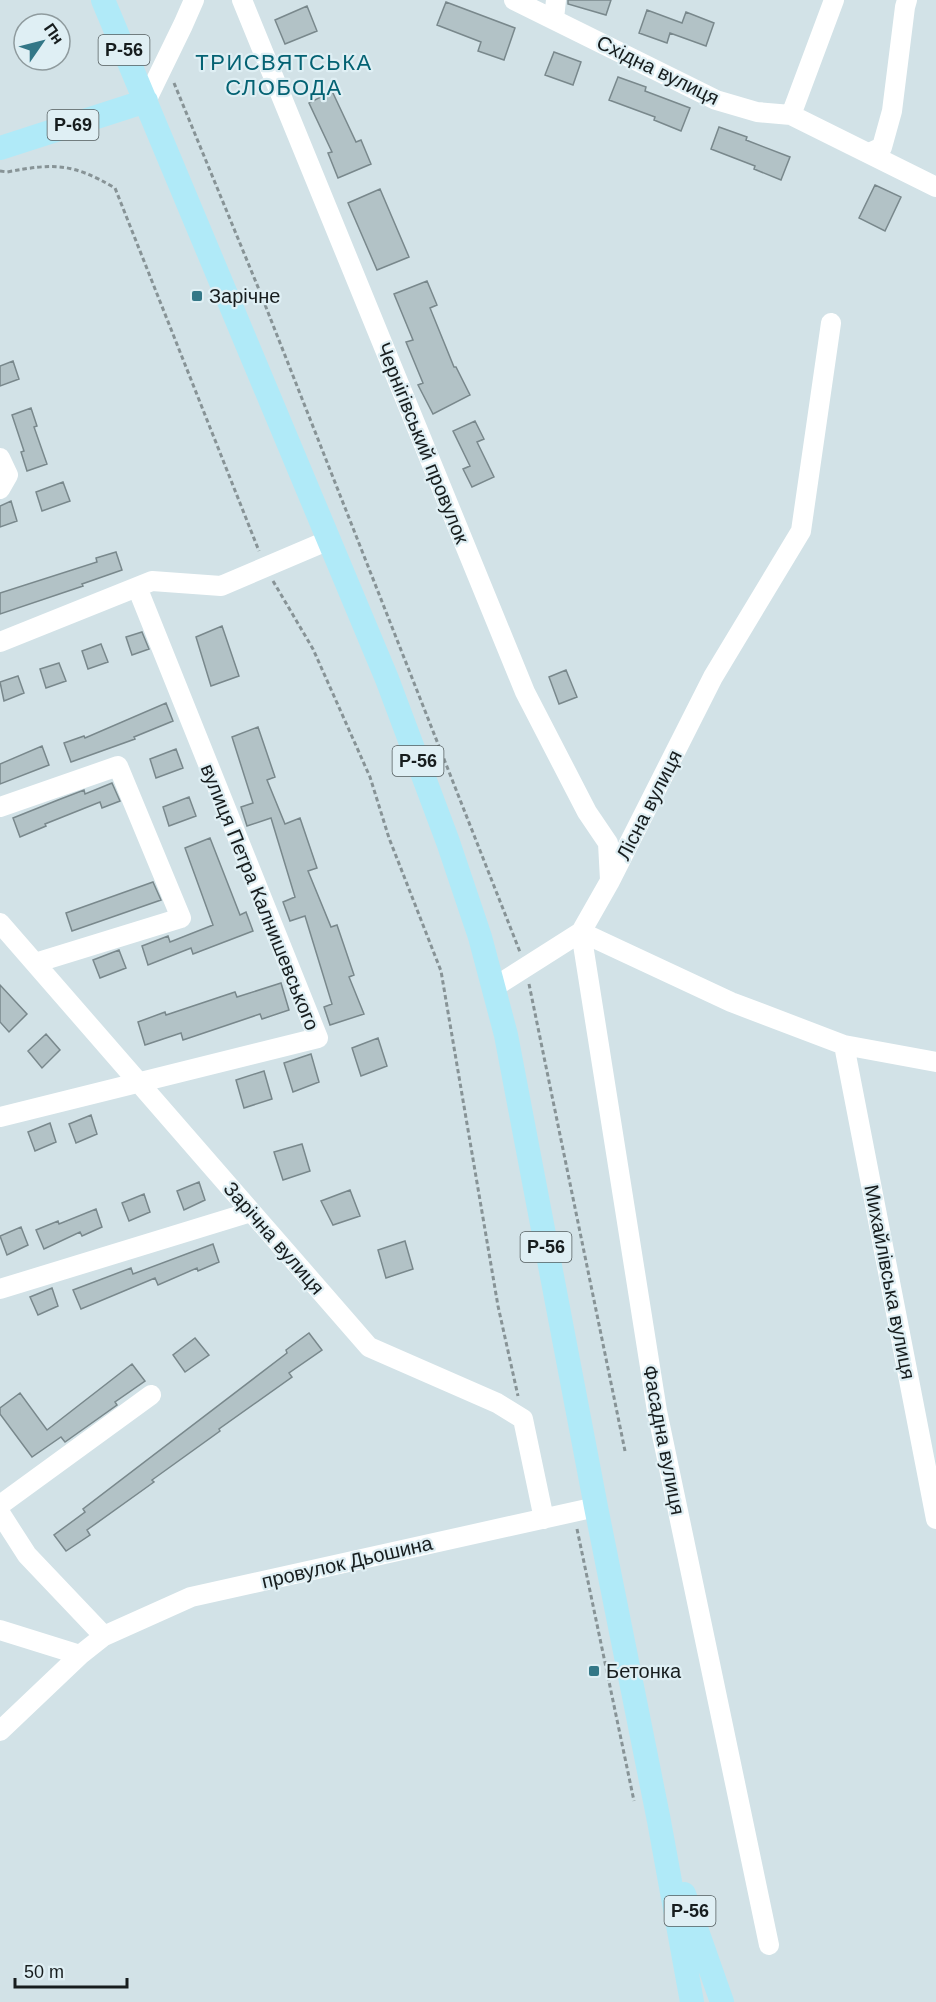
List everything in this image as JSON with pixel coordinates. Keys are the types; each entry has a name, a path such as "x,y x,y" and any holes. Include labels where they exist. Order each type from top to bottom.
{"main road":[{"name":"Р-56","path":"103,0 387,679 448,842 480,937 506,1035 585,1510 659,1821 692,2002"},
{"name":"Р-69","path":"0,148 146,101"},
{"name":"Р-56","path":"659,1821 722,2002"}],"street":[{"path":"146,101 194,0"},
{"name":"Чернігівський провулок","path":"242,0 525,692 587,812 608,843 610,881"},
{"name":"Східна вулиця","path":"514,0 555,10 716,100 757,112 791,114 936,187"},
{"path":"791,114 834,0"},
{"path":"870,153 882,147 892,111 904,7 907,0"},
{"name":"Лісна вулиця","path":"581,932 610,881 712,677 801,531 831,324"},
{"path":"0,459 8,475 0,489"},
{"path":"0,642 152,581 221,586 329,540"},
{"name":"вулиця Петра Калнишевського","path":"0,1117 137,1081 318,1038 136,588"},
{"path":"0,807 118,766 181,918 35,963"},
{"name":"Зарічна вулиця","path":"0,923 369,1347 496,1402 523,1419 544,1519"},
{"path":"493,988 581,932 731,1002 844,1045 936,1062"},
{"name":"Фасадна вулиця","path":"581,932 657,1411 769,1945"},
{"name":"Михайлівська вулиця","path":"844,1045 936,1519"},
{"path":"0,1289 251,1212"},
{"path":"0,1505 151,1395"},
{"name":"провулок Дьошина","path":"0,1731 80,1655 104,1636 191,1597 585,1510"},
{"path":"0,1513 27,1555 104,1636"},
{"path":"0,1630 80,1655"}],"path":[{"path":"0,171 58,165 89,173 115,188 265,567 313,649 370,777 389,838 441,971 498,1306 520,1405"},
{"path":"585,1510 634,1804"}],"building":[{"path":"568,0 611,0 606,15 568,4"},
{"path":"446,2 515,28 504,60 478,51 481,42 437,25"},
{"path":"307,6 317,31 285,44 275,20"},
{"path":"647,10 682,23 686,12 714,23 706,46 670,33 667,43 639,33"},
{"path":"554,52 581,62 573,85 545,75"},
{"path":"618,77 646,87 645,91 690,108 681,131 654,120 655,117 609,100"},
{"path":"332,91 356,142 361,140 371,164 338,178 328,153 332,152 309,103"},
{"path":"719,127 790,157 781,180 754,169 755,166 711,149"},
{"path":"875,185 901,197 885,231 859,218"},
{"path":"380,189 409,257 377,270 348,203"},
{"path":"427,281 437,305 430,308 454,367 470,395 433,414 418,385 423,383 406,342 413,340 394,294"},
{"path":"13,361 19,379 0,386 0,366"},
{"path":"31,408 37,426 34,427 47,464 27,471 21,452 24,451 12,415"},
{"path":"475,421 484,439 477,442 494,477 472,487 463,469 470,466 453,431"},
{"path":"63,482 70,501 42,511 36,492"},
{"path":"11,501 17,521 0,527 0,506"},
{"path":"116,552 122,570 82,584 83,586 0,614 0,593 97,562 96,558"},
{"path":"222,626 239,676 211,686 196,637"},
{"path":"142,632 149,649 132,655 126,637"},
{"path":"101,644 108,662 88,669 82,651"},
{"path":"59,663 66,681 46,688 40,669"},
{"path":"566,670 577,697 559,704 549,677"},
{"path":"18,676 24,693 4,701 0,682"},
{"path":"166,703 173,721 134,737 135,739 71,762 64,743 84,736 85,738"},
{"path":"258,727 275,777 267,780 285,824 300,818 317,868 308,871 331,927 337,925 354,975 349,977 364,1014 330,1025 324,1007 332,1004 305,916 290,921 283,902 295,897 271,818 247,826 241,807 253,803 232,737"},
{"path":"42,746 49,765 0,784 0,764"},
{"path":"176,749 183,768 156,778 150,759"},
{"path":"112,783 120,801 102,808 100,802 45,824 46,826 20,837 13,818 84,790 85,794"},
{"path":"189,797 196,816 169,826 163,807"},
{"path":"210,838 240,915 246,912 253,931 193,954 191,948 148,965 142,946 168,936 170,942 213,925 185,848"},
{"path":"153,882 161,900 72,931 66,913"},
{"path":"119,950 126,968 100,978 93,960"},
{"path":"281,983 289,1010 262,1019 260,1014 183,1040 181,1033 145,1045 138,1022 235,992 237,997"},
{"path":"0,985 27,1014 9,1032 0,1022"},
{"path":"46,1034 60,1050 42,1068 28,1051"},
{"path":"378,1038 387,1066 361,1076 352,1048"},
{"path":"311,1054 319,1082 293,1092 284,1063"},
{"path":"264,1071 272,1099 244,1108 236,1080"},
{"path":"91,1115 97,1134 76,1143 69,1124"},
{"path":"50,1123 56,1142 35,1151 28,1132"},
{"path":"302,1144 310,1171 283,1180 274,1152"},
{"path":"199,1182 205,1200 184,1210 177,1191"},
{"path":"350,1190 360,1216 333,1225 321,1201"},
{"path":"144,1194 150,1212 129,1221 122,1203"},
{"path":"96,1209 102,1227 82,1236 80,1232 44,1249 36,1230 58,1221 59,1224"},
{"path":"21,1227 28,1245 7,1255 0,1236"},
{"path":"405,1241 413,1269 386,1278 378,1250"},
{"path":"213,1244 219,1262 198,1271 197,1268 158,1285 155,1278 81,1309 73,1290 131,1268 133,1274"},
{"path":"52,1288 58,1306 38,1315 30,1297"},
{"path":"309,1333 322,1350 289,1373 292,1377 219,1429 220,1431 152,1480 154,1482 87,1530 90,1535 66,1551 54,1535 85,1512 83,1509 287,1353 286,1350"},
{"path":"195,1338 209,1355 185,1372 173,1355"},
{"path":"132,1364 145,1381 115,1402 117,1405 65,1442 61,1437 32,1457 0,1414 0,1408 20,1393 47,1430"}],"place":[{"name":"Зарічне","path":"197,296"},
{"name":"Бетонка","path":"594,1671"}],"district":[{"name":"ТРИСВЯТСЬКА СЛОБОДА","path":"284,74"}]}
